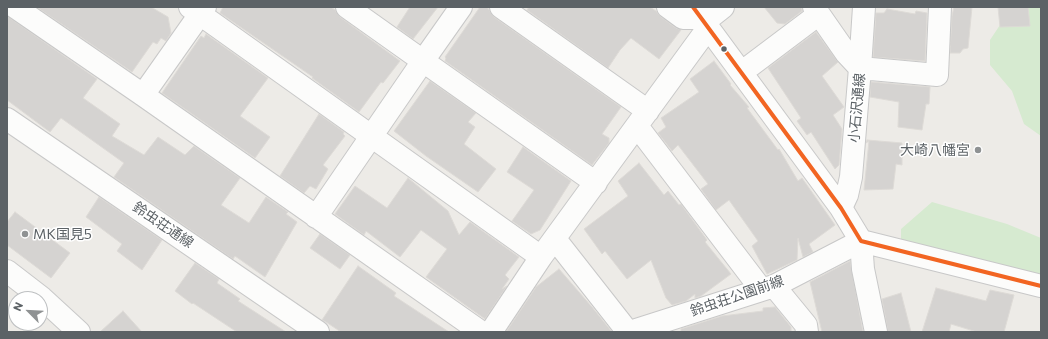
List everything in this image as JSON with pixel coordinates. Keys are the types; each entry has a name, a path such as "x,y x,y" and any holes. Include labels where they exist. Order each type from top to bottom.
{"street":[{"path":"15,7 480,332"},
{"path":"347,7 596,182"},
{"path":"316,217 370,136 461,7"},
{"path":"501,7 643,119 768,287 806,325 807,332"},
{"path":"668,7 683,18 701,19 742,72 841,208 861,241 863,269 876,332"},
{"path":"491,332 541,257 643,119 701,19 723,7"},
{"name":"小石沢通線","path":"841,208 851,177 864,7"},
{"path":"742,72 816,11 846,53 860,68 937,75 940,7"},
{"path":"143,95 198,9 370,136 541,257"},
{"name":"鈴虫荘通線","path":"7,119 318,332"},
{"path":"555,239 629,332"},
{"path":"861,241 1041,286"},
{"name":"鈴虫荘公園前線","path":"629,332 668,326 768,287 861,241"},
{"path":"7,271 42,298 79,332"}],"green space":[{"path":"1012,7 1041,7 1041,136 1024,124 1012,91 990,65 990,40"},
{"path":"932,202 1007,224 1041,238 1041,275 901,241 901,229"}],"building":[{"path":"151,7 168,17 171,33 166,41 161,38 157,44 153,42 132,72 38,8"},
{"path":"223,7 331,7 340,17 400,61 383,83 381,82 359,112 312,78 313,77 220,13"},
{"path":"410,7 438,7 413,39 397,27"},
{"path":"480,7 487,7 494,17 621,107 602,134 609,138 609,143 592,165 445,61 445,57"},
{"path":"529,7 650,7 661,17 681,30 659,59 631,38 620,50 608,68 527,10"},
{"path":"764,7 801,7 802,11 785,24 777,23"},
{"path":"954,7 972,7 968,48 963,49 960,53 950,53 952,16"},
{"path":"998,7 1028,7 1030,26 1000,27"},
{"path":"887,9 915,14 916,11 927,13 925,61 873,57 876,13 884,13"},
{"path":"7,16 97,79 83,98 120,124 112,136 144,155 158,137 185,155 194,146 240,178 221,205 249,223 266,197 288,212 286,214 297,222 265,277 235,256 233,259 114,177 124,163 61,118 50,132 7,100"},
{"path":"816,32 838,62 822,76 844,107 833,115 842,129 839,165 835,169 811,132 807,135 797,121 801,118 768,68"},
{"path":"206,34 268,78 240,116 270,137 255,158 162,93 201,36 204,38"},
{"path":"714,61 731,84 730,85 749,107 747,108 778,150 779,149 798,181 802,178 835,225 809,244 813,252 803,257 798,238 797,260 767,274 752,246 758,241 729,200 716,210 701,189 708,184 678,145 672,151 658,133 666,127 661,118 699,92 690,79"},
{"path":"430,81 476,113 468,122 475,127 464,144 496,169 478,192 426,156 394,131"},
{"path":"871,82 930,87 929,104 926,104 922,130 898,127 899,102 870,97"},
{"path":"319,114 344,132 343,134 345,136 323,165 328,169 316,189 310,186 304,193 280,176"},
{"path":"867,140 902,143 902,165 896,164 893,189 864,190 869,141 866,143"},
{"path":"523,147 571,181 540,230 531,234 512,221 534,190 507,172"},
{"path":"639,163 664,195 668,191 679,205 681,204 707,240 705,242 731,274 701,296 695,298 695,294 686,301 672,305 666,298 651,260 627,279 605,251 602,254 584,229 628,196 618,181"},
{"path":"408,178 448,211 459,235 470,222 519,257 505,275 509,279 502,289 507,286 485,319 426,277 447,249 421,230 400,257 366,231 364,235 335,214 355,186 387,208"},
{"path":"99,197 162,240 142,270 117,251 122,244 86,217"},
{"name":"MK国見5","path":"15,212 70,253 51,278 7,245 7,222"},
{"path":"320,234 350,255 340,269 310,248"},
{"path":"850,261 863,332 822,332 810,282"},
{"path":"195,263 219,279 217,283 240,299 238,301 286,332 237,332 193,303 192,304 175,291"},
{"path":"358,266 396,293 394,296 449,332 341,332 322,320"},
{"path":"559,269 612,332 506,332 536,287"},
{"path":"936,288 986,301 990,290 1014,295 1004,332 977,332 951,324 949,332 922,332"},
{"path":"901,293 911,332 888,332 882,299"},
{"path":"775,307 791,327 791,332 681,332 681,329 722,316 763,311 763,308"},
{"path":"123,311 142,332 100,332"}],"transit line":[{"path":"693,7 841,208 861,241 1041,286"}],"place":[{"name":"大崎八幡宮","path":"978,150"},
{"name":"MK国見5","path":"25,234"}]}
